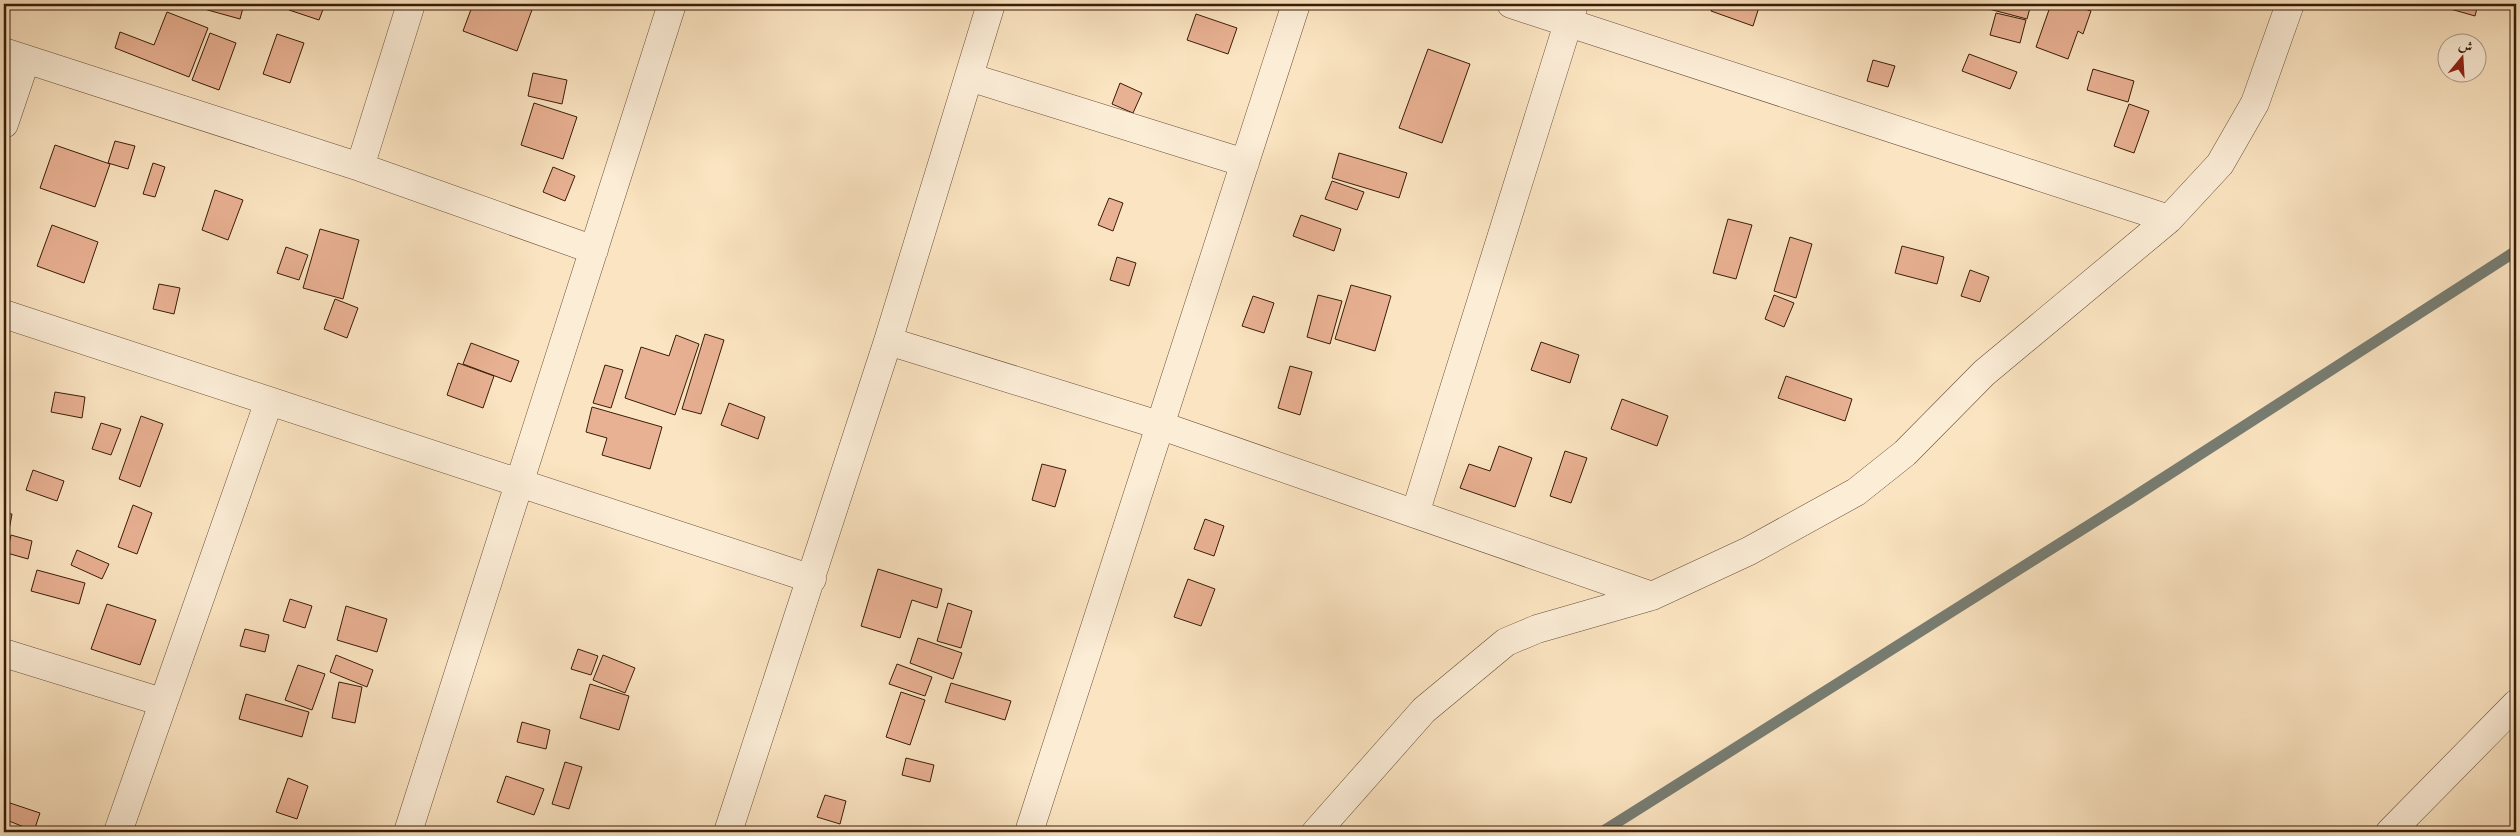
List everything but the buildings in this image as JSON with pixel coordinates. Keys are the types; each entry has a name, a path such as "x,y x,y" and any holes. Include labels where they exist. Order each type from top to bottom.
{"street":[{"path":"360,167 411,4"},
{"path":"408,832 672,4"},
{"path":"728,832 888,341 991,4"},
{"path":"1029,832 1296,4"},
{"path":"1511,4 1571,13 2169,219"},
{"path":"1316,832 1424,710 1506,642 1537,629 1652,596 1749,551 1856,492 1904,452 1984,373 2169,219 2220,164 2255,103 2290,4"},
{"path":"1415,514 1571,13"},
{"path":"4,124 15,56 360,167 594,250"},
{"path":"969,77 1244,163"},
{"path":"4,314 812,579"},
{"path":"888,341 1159,425 1652,596"},
{"path":"118,832 269,401"},
{"path":"4,653 162,702"},
{"path":"2390,832 2516,704"}],"waterway":[{"path":"1602,832 2129,500 2516,251"}]}
